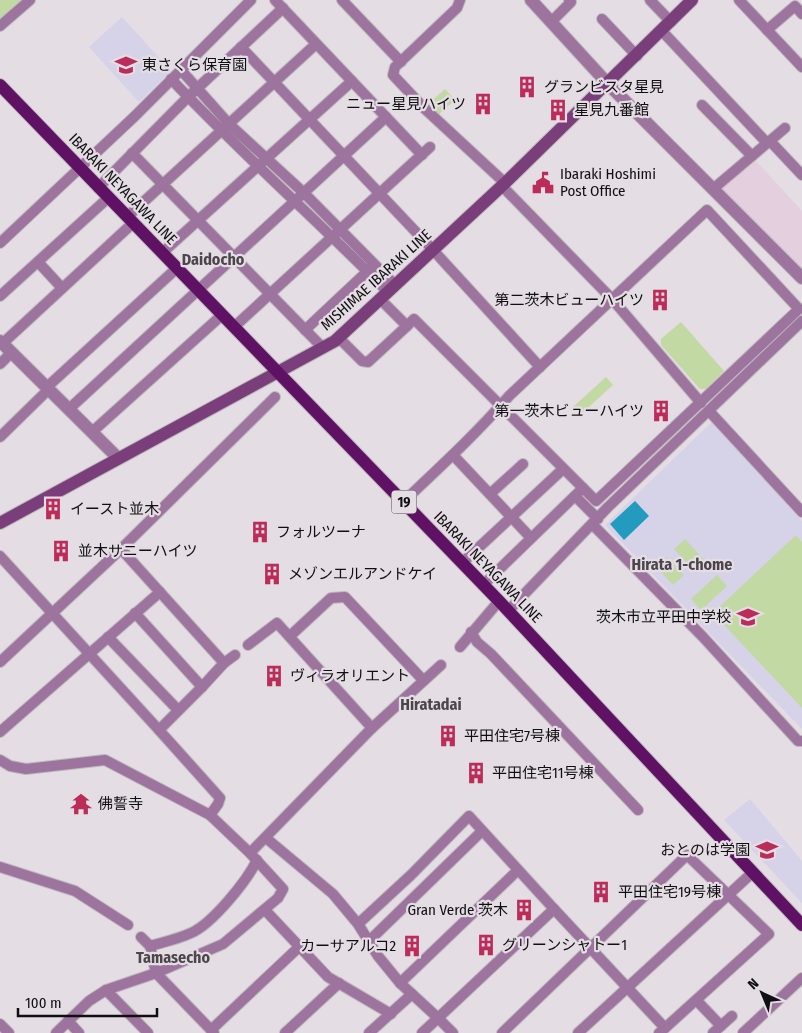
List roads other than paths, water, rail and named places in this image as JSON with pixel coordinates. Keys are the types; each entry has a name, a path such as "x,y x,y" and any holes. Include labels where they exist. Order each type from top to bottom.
{"main road":[{"name":"MISHIMAE IBARAKI LINE","path":"0,524 339,338 504,185 667,27 692,0"},
{"name":"IBARAKI NEYAGAWA LINE","path":"0,85 508,611 802,925"}],"street":[{"path":"0,26 30,0"},
{"path":"0,243 181,70 251,0"},
{"path":"275,0 422,155"},
{"path":"342,0 401,62"},
{"path":"460,0 458,8 395,67 394,75 424,108 504,185 612,300 700,403"},
{"path":"531,0 608,84 802,278"},
{"path":"551,22 571,2 569,0"},
{"path":"650,0 667,27 769,142 802,174"},
{"path":"740,0 802,67"},
{"path":"767,30 795,6 802,14"},
{"path":"98,188 188,97 283,8"},
{"path":"602,19 637,56"},
{"path":"118,458 1,342 62,288 163,184 316,44"},
{"path":"240,47 433,250 540,367"},
{"path":"181,70 262,162"},
{"path":"171,79 221,131 262,162 337,232 371,267 407,326"},
{"path":"162,253 352,81"},
{"path":"702,105 752,156"},
{"path":"70,409 386,117"},
{"path":"713,189 785,128"},
{"path":"234,327 430,147"},
{"path":"132,154 323,348"},
{"path":"0,296 108,198"},
{"path":"339,338 362,361 368,362 414,319 500,406 596,501 799,309 707,210 540,367 500,406 478,432 403,502"},
{"path":"38,262 62,288"},
{"path":"305,330 371,267"},
{"path":"0,437 48,388 177,268"},
{"path":"92,432 222,315"},
{"path":"508,611 559,557 802,321"},
{"path":"0,364 12,352"},
{"path":"0,662 53,614 275,397"},
{"path":"709,411 802,512"},
{"path":"453,455 531,538"},
{"path":"490,494 522,464"},
{"path":"462,563 563,469"},
{"path":"483,585 583,488"},
{"path":"575,496 595,522 798,741 802,741"},
{"path":"121,548 224,663"},
{"path":"0,556 220,798 210,815"},
{"path":"0,732 160,592"},
{"path":"290,636 331,598 344,597 423,680"},
{"path":"460,647 471,632 499,602"},
{"path":"136,613 202,686"},
{"path":"248,645 277,623 372,728"},
{"path":"471,632 477,642 491,654 638,810"},
{"path":"108,637 178,710"},
{"path":"160,730 224,663 235,655"},
{"path":"150,946 192,933 201,927 248,879 254,857 266,838 372,728 440,665"},
{"path":"0,760 10,766 26,769 105,760 210,815 254,857 283,889 278,898 224,944 156,973 106,990 89,1001 56,1033"},
{"path":"358,924 468,816 517,871 590,947 662,1030 768,934 687,855 590,947 502,1033"},
{"path":"369,941 482,831"},
{"path":"266,838 333,894 358,924 400,983 453,1033"},
{"path":"0,868 75,891 128,925"},
{"path":"400,983 517,871"},
{"path":"578,1033 752,873"},
{"path":"410,875 425,888"},
{"path":"422,1033 554,909"},
{"path":"265,910 328,977 391,1014"},
{"path":"140,937 150,946 156,973 213,1031 299,946"},
{"path":"743,1033 802,978"},
{"path":"285,1033 339,983"},
{"path":"106,990 148,1033"},
{"path":"369,1033 412,994"},
{"path":"700,1004 718,1030 732,1016"},
{"path":"68,1021 79,1033"}],"water":[{"path":"635,501 649,516 624,540 610,524"}],"place":[{"name":"東さくら保育園","path":"126,65"},
{"name":"グランビスタ星見","path":"527,87"},
{"name":"ニュー星見ハイツ","path":"483,104"},
{"name":"星見九番館","path":"558,110"},
{"name":"Ibaraki Hoshimi Post Office","path":"543,183"},
{"name":"第二茨木ビューハイツ","path":"660,300"},
{"name":"第一茨木ビューハイツ","path":"661,411"},
{"name":"イースト並木","path":"53,509"},
{"name":"フォルツーナ","path":"260,532"},
{"name":"並木サニーハイツ","path":"61,551"},
{"name":"メゾンエルアンドケイ","path":"272,574"},
{"name":"茨木市立平田中学校","path":"748,617"},
{"name":"ヴィラオリエント","path":"274,676"},
{"name":"平田住宅7号棟","path":"448,736"},
{"name":"平田住宅11号棟","path":"476,773"},
{"name":"佛誓寺","path":"81,804"},
{"name":"おとのは学園","path":"767,850"},
{"name":"平田住宅19号棟","path":"601,892"},
{"name":"Gran Verde 茨木","path":"524,910"},
{"name":"グリーンシャトー1","path":"486,945"},
{"name":"カーサアルコ2","path":"412,946"}],"district":[{"name":"Daidocho","path":"213,259"},
{"name":"Hirata 1-chome","path":"682,564"},
{"name":"Hiratadai","path":"431,704"},
{"name":"Tamasecho","path":"173,957"}]}
